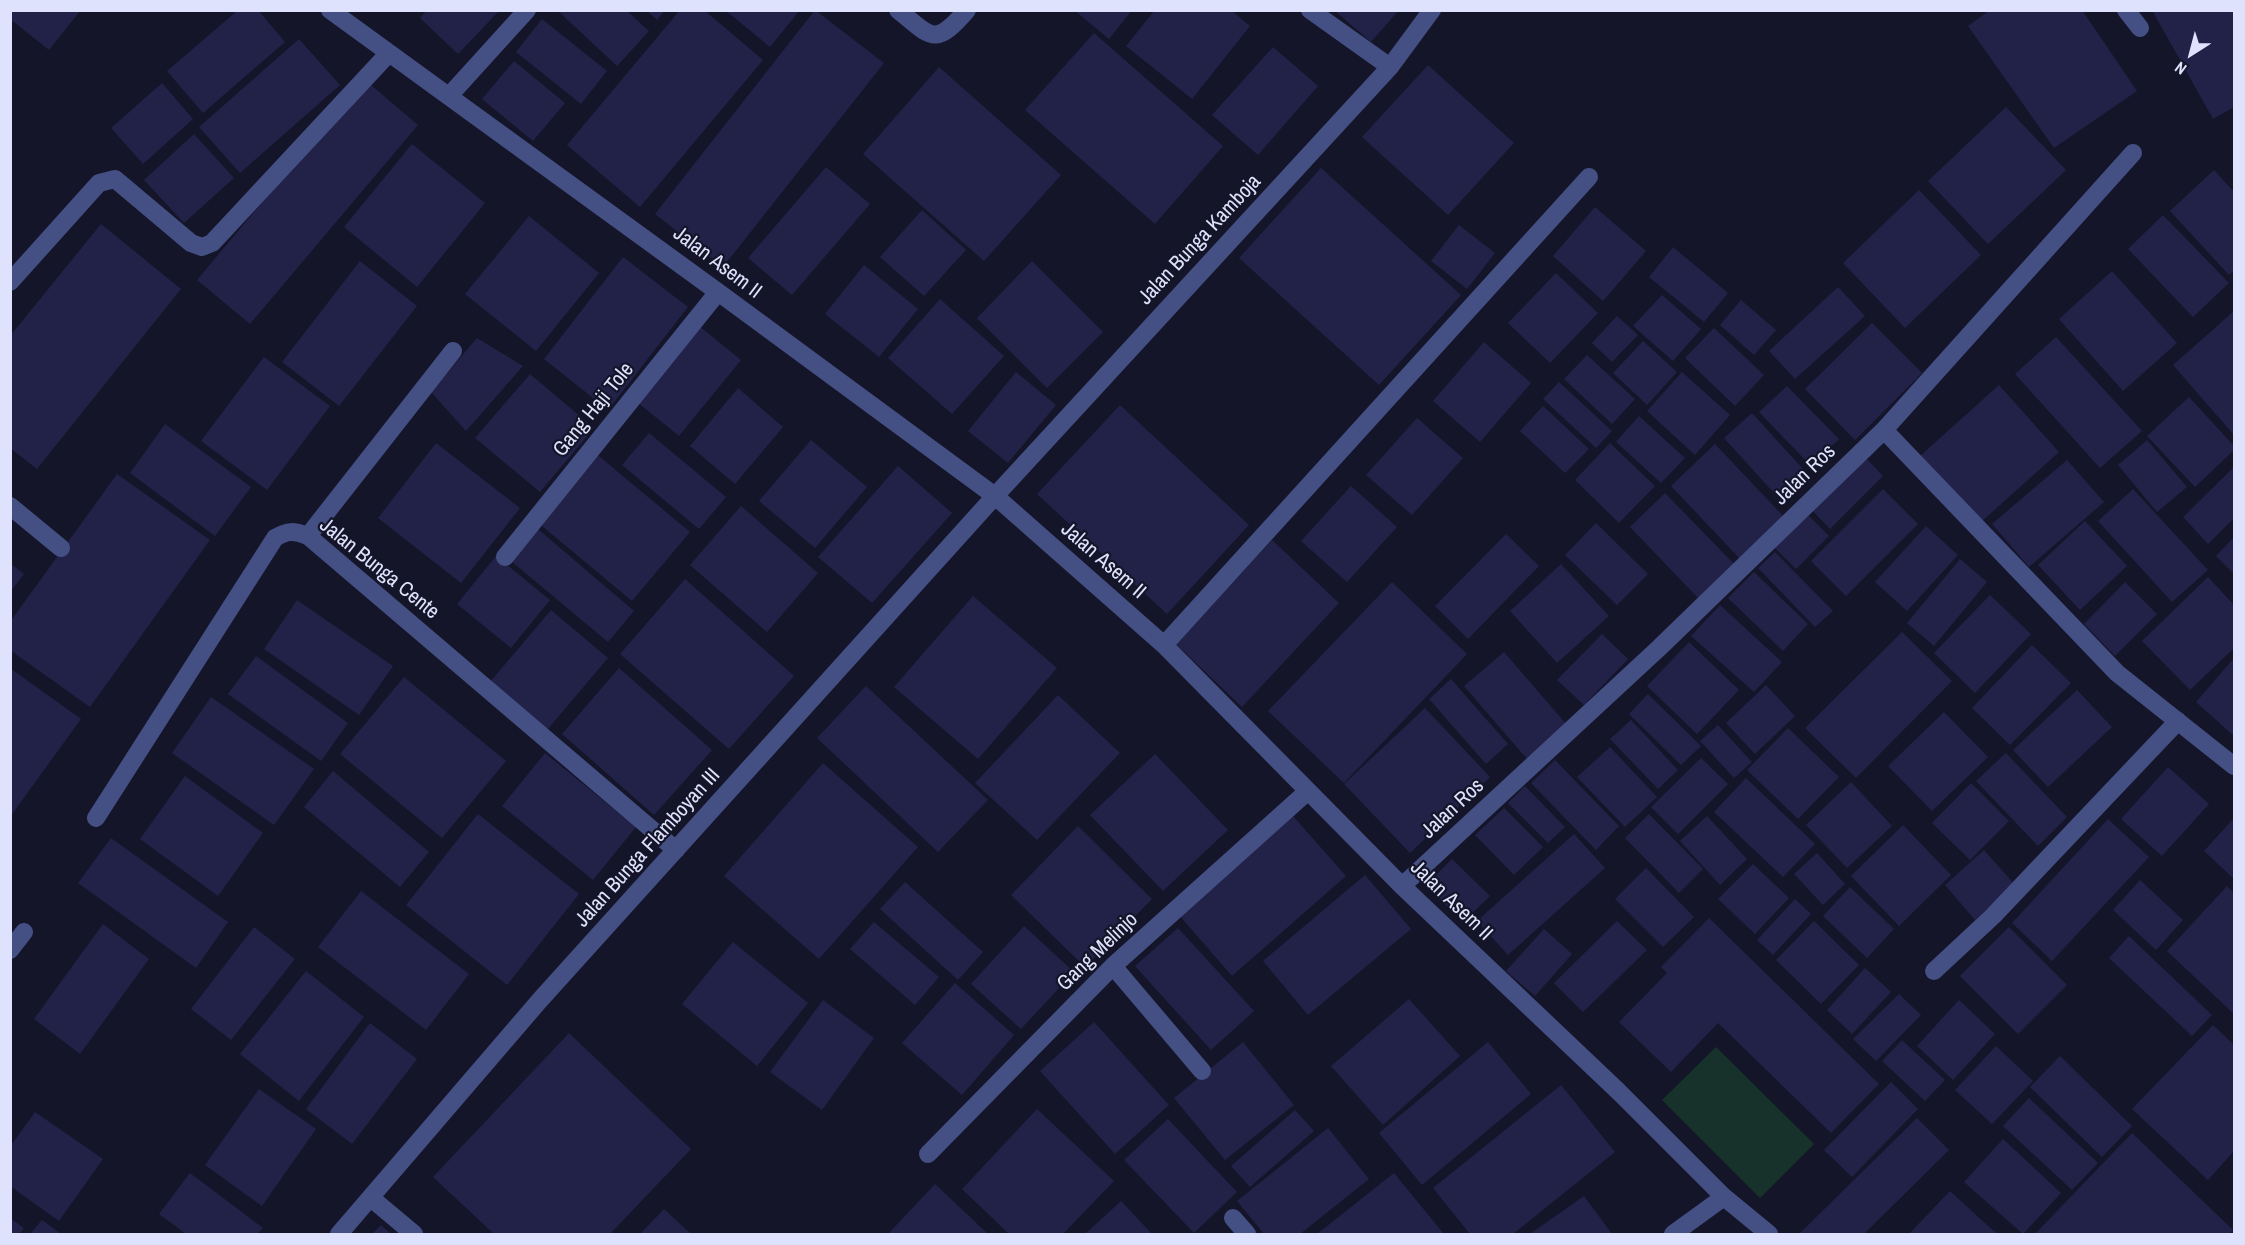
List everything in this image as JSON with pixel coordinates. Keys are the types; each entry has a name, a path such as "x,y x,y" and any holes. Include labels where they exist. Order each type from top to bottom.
{"street":[{"name":"Jalan Asem II","path":"330,10 995,496 1164,645 1402,886 1619,1092 1724,1197 1769,1234"},
{"path":"450,96 527,10"},
{"path":"898,10 926,33 937,35 946,33 967,10"},
{"path":"1310,10 1390,67"},
{"name":"Jalan Bunga Kamboja","path":"995,496 1390,67 1432,10"},
{"path":"2126,10 2140,28"},
{"path":"10,282 99,183 108,180 115,179 191,243 202,247 212,243 389,53"},
{"name":"Jalan Ros","path":"1402,886 1659,648 1884,430 2133,153"},
{"path":"1164,645 1589,177"},
{"name":"Gang Haji Tole","path":"505,557 718,292"},
{"path":"308,536 453,351"},
{"path":"1884,430 2117,673 2235,766"},
{"name":"Jalan Bunga Flamboyan III","path":"339,1234 540,1000 995,496"},
{"path":"10,506 61,548"},
{"name":"Jalan Bunga Cente","path":"96,818 275,538 284,532 294,531 308,536 676,850"},
{"path":"1934,971 1992,916 2178,721"},
{"name":"Gang Melinjo","path":"928,1154 1113,966 1308,791"},
{"path":"10,950 24,933"},
{"path":"1113,966 1202,1071"},
{"path":"1673,1234 1724,1197"},
{"path":"370,1198 414,1234"},
{"path":"1233,1218 1247,1234"}],"green space":[{"path":"1716,1047 1814,1144 1760,1198 1662,1100"}],"building":[{"path":"10,10 81,10 49,50 10,19"},
{"path":"238,10 258,10 285,42 203,113 167,71"},
{"path":"427,10 500,10 458,54 420,18"},
{"path":"557,10 626,10 649,31 617,66"},
{"path":"646,10 665,10 657,20"},
{"path":"680,10 704,10 763,60 640,207 567,145"},
{"path":"725,10 800,10 770,47"},
{"path":"815,10 884,63 723,267 655,214"},
{"path":"1074,10 1132,10 1109,39"},
{"path":"1155,10 1231,10 1250,26 1192,99 1126,46"},
{"path":"1334,10 1399,10 1371,42"},
{"path":"1990,10 2082,10 2137,91 2054,148 1968,26"},
{"path":"2152,10 2234,10 2234,107 2213,119"},
{"path":"542,19 607,71 581,104 516,52"},
{"path":"1094,33 1223,146 1155,224 1025,110"},
{"path":"299,39 340,85 240,173 199,127"},
{"path":"1273,47 1318,86 1258,155 1212,115"},
{"path":"514,61 565,103 533,141 482,99"},
{"path":"1428,65 1514,143 1448,215 1362,137"},
{"path":"939,67 1061,175 984,261 863,154"},
{"path":"365,80 418,125 250,324 197,280"},
{"path":"162,83 193,119 143,164 111,128"},
{"path":"2006,107 2066,170 1988,244 1928,181"},
{"path":"194,134 234,178 184,223 144,180"},
{"path":"412,144 485,203 417,287 344,227"},
{"path":"826,167 870,204 792,295 748,258"},
{"path":"1321,168 1461,295 1379,385 1239,258"},
{"path":"2214,170 2234,192 2234,270 2229,275 2170,211"},
{"path":"1919,190 1981,255 1905,328 1843,263"},
{"path":"1595,207 1646,251 1603,301 1553,256"},
{"path":"922,210 966,250 924,296 880,257"},
{"path":"2163,215 2229,283 2193,317 2128,249"},
{"path":"529,216 599,273 536,351 465,294"},
{"path":"101,224 181,289 37,469 10,448 10,336"},
{"path":"1459,225 1495,253 1467,289 1431,261"},
{"path":"1673,247 1728,293 1704,322 1649,277"},
{"path":"623,257 688,307 608,410 544,359"},
{"path":"360,261 417,306 339,406 282,362"},
{"path":"1032,261 1103,332 1047,388 977,318"},
{"path":"864,265 918,309 879,357 825,314"},
{"path":"2112,271 2177,343 2123,391 2059,319"},
{"path":"1556,273 1598,313 1550,363 1508,323"},
{"path":"1838,287 1865,316 1795,379 1769,351"},
{"path":"1662,295 1701,329 1673,361 1633,326"},
{"path":"940,299 1004,356 952,414 888,358"},
{"path":"1741,300 1776,330 1754,355 1720,325"},
{"path":"2234,311 2234,435 2173,365"},
{"path":"1617,316 1638,335 1612,362 1592,343"},
{"path":"1872,323 1922,373 1855,440 1805,389"},
{"path":"698,325 741,360 679,436 637,402"},
{"path":"1714,328 1764,375 1735,406 1685,358"},
{"path":"2056,337 2142,431 2100,468 2015,374"},
{"path":"477,338 523,366 466,431 431,392"},
{"path":"1643,341 1677,372 1647,405 1613,373"},
{"path":"1484,342 1531,383 1480,442 1433,401"},
{"path":"1587,355 1635,399 1612,424 1564,379"},
{"path":"264,357 330,406 267,490 201,441"},
{"path":"1016,372 1056,405 1008,463 968,431"},
{"path":"1682,372 1730,415 1695,455 1647,411"},
{"path":"530,374 594,428 540,492 475,438"},
{"path":"1559,382 1612,431 1596,448 1543,399"},
{"path":"1999,385 2059,452 1981,522 1920,456"},
{"path":"1787,386 1839,439 1811,466 1759,412"},
{"path":"738,388 783,427 735,484 690,446"},
{"path":"2189,397 2234,446 2234,450 2195,487 2147,436"},
{"path":"1120,405 1249,525 1167,614 1037,494"},
{"path":"1543,406 1589,449 1565,473 1520,431"},
{"path":"1752,413 1812,479 1784,504 1724,438"},
{"path":"1639,416 1685,458 1661,483 1616,442"},
{"path":"1417,418 1463,458 1412,515 1366,475"},
{"path":"165,424 251,487 215,536 130,473"},
{"path":"649,433 726,497 699,529 622,465"},
{"path":"811,440 867,487 815,548 759,501"},
{"path":"2147,440 2187,487 2157,512 2118,465"},
{"path":"436,443 520,508 461,583 378,518"},
{"path":"1610,443 1655,486 1619,523 1575,480"},
{"path":"1715,444 1786,519 1742,561 1671,486"},
{"path":"594,452 690,532 632,601 536,521"},
{"path":"1863,455 1883,476 1830,529 1809,507"},
{"path":"2067,460 2104,502 2029,567 1992,524"},
{"path":"898,466 952,513 872,603 818,557"},
{"path":"2234,467 2234,518 2208,544 2183,517"},
{"path":"117,474 210,540 90,707 10,650 10,622"},
{"path":"1351,486 1397,527 1347,582 1301,541"},
{"path":"1883,489 1918,524 1846,596 1811,561"},
{"path":"2133,489 2208,570 2172,602 2098,521"},
{"path":"1665,493 1734,564 1698,598 1630,527"},
{"path":"741,506 818,573 767,632 690,565"},
{"path":"1806,513 1829,536 1796,569 1773,546"},
{"path":"2085,521 2127,566 2080,610 2038,565"},
{"path":"1596,523 1648,574 1617,605 1565,555"},
{"path":"1926,526 1958,555 1907,611 1875,582"},
{"path":"538,529 634,611 608,642 511,561"},
{"path":"1506,534 1539,566 1468,639 1435,606"},
{"path":"2234,537 2234,574 2216,556"},
{"path":"1272,540 1339,603 1242,707 1176,644"},
{"path":"1775,552 1833,611 1815,627 1758,568"},
{"path":"496,556 550,600 511,648 457,604"},
{"path":"1960,559 1987,582 1934,646 1907,623"},
{"path":"10,563 24,574 10,592"},
{"path":"1561,564 1609,616 1557,663 1510,611"},
{"path":"1754,572 1808,624 1783,651 1728,598"},
{"path":"2208,577 2234,605 2234,648 2190,690 2142,641"},
{"path":"685,579 794,676 729,749 620,654"},
{"path":"1392,582 1467,654 1344,783 1268,711"},
{"path":"2125,582 2157,614 2115,656 2084,624"},
{"path":"1990,595 2031,634 1975,693 1934,653"},
{"path":"973,596 1057,668 978,759 894,687"},
{"path":"297,600 393,666 359,715 264,649"},
{"path":"1720,605 1782,662 1754,692 1691,636"},
{"path":"551,610 608,658 547,730 490,682"},
{"path":"1902,632 1952,681 1856,778 1805,728"},
{"path":"1602,634 1628,659 1584,705 1557,680"},
{"path":"1689,642 1739,690 1697,734 1647,686"},
{"path":"2032,645 2071,683 2010,745 1972,708"},
{"path":"1504,652 1567,725 1527,759 1464,686"},
{"path":"256,656 348,723 321,761 228,694"},
{"path":"2234,658 2234,736 2196,702"},
{"path":"10,668 81,719 10,817"},
{"path":"619,668 712,750 654,815 562,734"},
{"path":"404,677 506,761 442,838 340,754"},
{"path":"1451,679 1508,744 1486,764 1429,699"},
{"path":"1766,685 1795,716 1755,754 1726,723"},
{"path":"866,686 988,800 938,852 817,738"},
{"path":"2077,690 2112,727 2048,787 2013,750"},
{"path":"1648,694 1701,746 1681,765 1629,714"},
{"path":"1058,695 1120,753 1037,840 975,783"},
{"path":"211,697 314,769 274,825 172,753"},
{"path":"1425,708 1490,777 1410,853 1344,784"},
{"path":"1944,712 1988,757 1932,811 1888,766"},
{"path":"1631,720 1678,770 1658,789 1610,739"},
{"path":"1718,725 1752,762 1734,778 1700,741"},
{"path":"1788,728 1839,777 1798,819 1747,770"},
{"path":"1610,747 1657,797 1625,827 1577,777"},
{"path":"545,753 636,827 593,880 502,806"},
{"path":"2006,753 2067,817 2038,846 1976,781"},
{"path":"1155,754 1228,830 1163,891 1090,815"},
{"path":"1701,758 1728,784 1678,834 1651,807"},
{"path":"1555,760 1619,826 1596,850 1531,783"},
{"path":"823,763 918,847 819,959 724,876"},
{"path":"2168,767 2209,804 2162,856 2121,819"},
{"path":"333,771 429,852 400,887 304,807"},
{"path":"185,776 263,833 218,896 140,839"},
{"path":"1746,778 1815,844 1783,877 1714,812"},
{"path":"1851,782 1892,826 1847,868 1806,825"},
{"path":"1971,783 2009,821 1970,860 1932,823"},
{"path":"1525,786 1565,827 1548,843 1508,803"},
{"path":"1504,808 1543,847 1514,875 1475,835"},
{"path":"478,814 579,894 507,985 406,905"},
{"path":"1649,814 1703,869 1679,893 1625,838"},
{"path":"1293,816 1346,876 1232,976 1179,915"},
{"path":"1707,816 1747,859 1720,885 1680,841"},
{"path":"2234,818 2234,879 2204,851"},
{"path":"2108,819 2149,857 2052,961 2012,923"},
{"path":"1903,825 1951,875 1899,926 1851,876"},
{"path":"1078,826 1152,899 1085,967 1011,895"},
{"path":"1574,834 1605,868 1508,955 1477,921"},
{"path":"111,838 228,922 196,968 78,883"},
{"path":"1984,850 2015,885 1975,920 1945,885"},
{"path":"1817,853 1845,884 1823,905 1794,874"},
{"path":"1452,859 1490,896 1463,922 1426,885"},
{"path":"1753,864 1789,898 1755,934 1718,899"},
{"path":"1646,868 1694,917 1663,947 1615,899"},
{"path":"1365,875 1411,929 1308,1015 1263,961"},
{"path":"2140,880 2183,920 2156,950 2113,910"},
{"path":"905,882 983,952 958,980 880,909"},
{"path":"2227,886 2234,893 2234,1014 2167,951"},
{"path":"1850,887 1894,929 1867,958 1823,916"},
{"path":"361,891 469,974 426,1030 318,947"},
{"path":"1795,899 1811,914 1773,955 1757,940"},
{"path":"1709,918 1879,1084 1831,1133 1718,1023 1671,1072 1619,1022 1667,973 1661,967"},
{"path":"1617,921 1647,950 1583,1012 1554,983"},
{"path":"1814,921 1859,965 1821,1004 1776,960"},
{"path":"874,922 939,977 915,1005 850,949"},
{"path":"103,924 149,959 80,1054 34,1019"},
{"path":"1024,926 1074,972 1021,1029 971,984"},
{"path":"254,927 295,959 231,1040 191,1009"},
{"path":"2009,927 2067,985 2018,1034 1960,976"},
{"path":"1178,928 1254,1011 1211,1050 1135,966"},
{"path":"1544,929 1572,954 1535,996 1506,971"},
{"path":"2129,936 2212,1015 2192,1036 2109,958"},
{"path":"733,942 808,1003 757,1066 682,1004"},
{"path":"1865,968 1891,992 1852,1034 1827,1010"},
{"path":"306,971 364,1017 299,1101 240,1054"},
{"path":"955,983 1014,1035 962,1095 902,1043"},
{"path":"1899,994 1921,1015 1876,1061 1853,1039"},
{"path":"1409,999 1460,1056 1383,1125 1331,1066"},
{"path":"823,1000 874,1038 822,1110 770,1072"},
{"path":"1959,1000 1995,1034 1953,1080 1917,1046"},
{"path":"1094,1022 1169,1105 1115,1154 1040,1071"},
{"path":"370,1023 417,1059 352,1144 306,1109"},
{"path":"2213,1025 2234,1045 2234,1151 2208,1180 2132,1109"},
{"path":"569,1033 691,1149 610,1234 494,1234 433,1177"},
{"path":"1902,1040 1945,1080 1925,1101 1882,1061"},
{"path":"1243,1042 1294,1105 1225,1160 1174,1098"},
{"path":"1488,1042 1531,1094 1422,1185 1379,1133"},
{"path":"1996,1046 2033,1081 1992,1124 1955,1090"},
{"path":"2060,1056 2132,1126 2102,1157 2030,1087"},
{"path":"1891,1082 1918,1109 1852,1177 1824,1150"},
{"path":"1561,1085 1615,1152 1513,1234 1470,1234 1433,1188"},
{"path":"259,1089 316,1129 262,1206 205,1165"},
{"path":"2029,1098 2098,1163 2072,1190 2003,1126"},
{"path":"1037,1109 1114,1181 1063,1234 1009,1234 962,1189"},
{"path":"1295,1110 1314,1131 1250,1187 1231,1166"},
{"path":"35,1112 103,1159 59,1221 10,1186 10,1147"},
{"path":"1917,1118 1949,1150 1864,1234 1799,1234"},
{"path":"1168,1119 1237,1192 1194,1233 1124,1160"},
{"path":"1328,1128 1369,1179 1300,1234 1264,1234 1237,1201"},
{"path":"2132,1133 2233,1230 2229,1234 2035,1234"},
{"path":"2003,1139 2061,1193 2023,1234 1964,1182"},
{"path":"190,1173 263,1228 257,1234 186,1234 159,1214"},
{"path":"1394,1173 1444,1234 1317,1234"},
{"path":"935,1184 988,1234 888,1234"},
{"path":"1950,1191 1997,1234 1909,1234"},
{"path":"1584,1196 1612,1234 1530,1234"},
{"path":"1121,1201 1152,1234 1085,1234"},
{"path":"664,1209 691,1234 640,1234"},
{"path":"10,1218 24,1228 19,1234 10,1234"},
{"path":"42,1220 61,1234 30,1234"},
{"path":"381,1225 391,1234 372,1234"}]}
